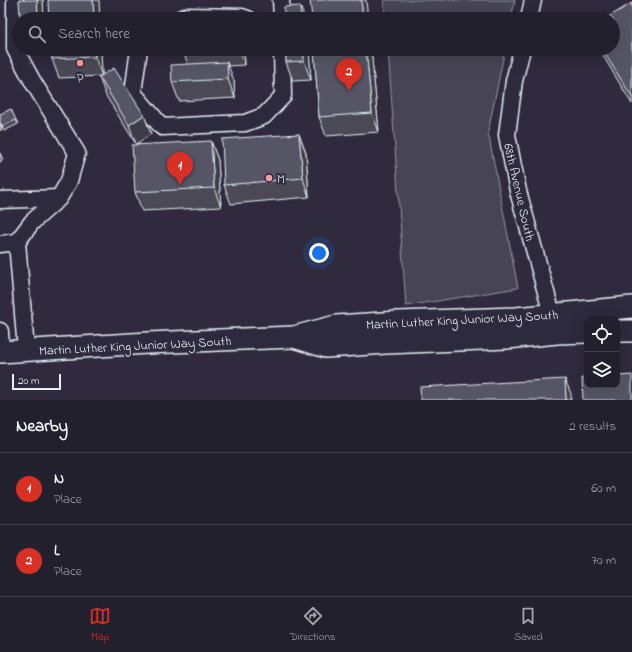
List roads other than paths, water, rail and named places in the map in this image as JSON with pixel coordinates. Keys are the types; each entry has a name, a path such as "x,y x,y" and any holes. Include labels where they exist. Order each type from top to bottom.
{"main road":[{"name":"Martin Luther King Junior Way South","path":"0,352 148,343 294,337 326,348 386,343 507,338 554,324 632,307"},
{"name":"Martin Luther King Junior Way South","path":"554,324 584,331"},
{"path":"620,332 632,331"}],"street":[{"path":"15,0 15,12"},
{"path":"281,0 282,12"},
{"path":"530,12 533,0"},
{"path":"20,56 33,82 77,153 69,181 59,198 32,222 17,242 26,350"},
{"path":"138,56 133,93 162,127 245,123 264,116 283,96 282,56"},
{"name":"68th Avenue South","path":"520,56 514,81 507,135 518,191 554,324"},
{"path":"0,200 59,198"},
{"path":"0,244 17,242"},
{"path":"0,331 0,352"}],"place":[{"name":"P","path":"80,63"},
{"name":"L","path":"349,91"},
{"name":"M","path":"269,178"},
{"name":"N","path":"180,185"}]}
